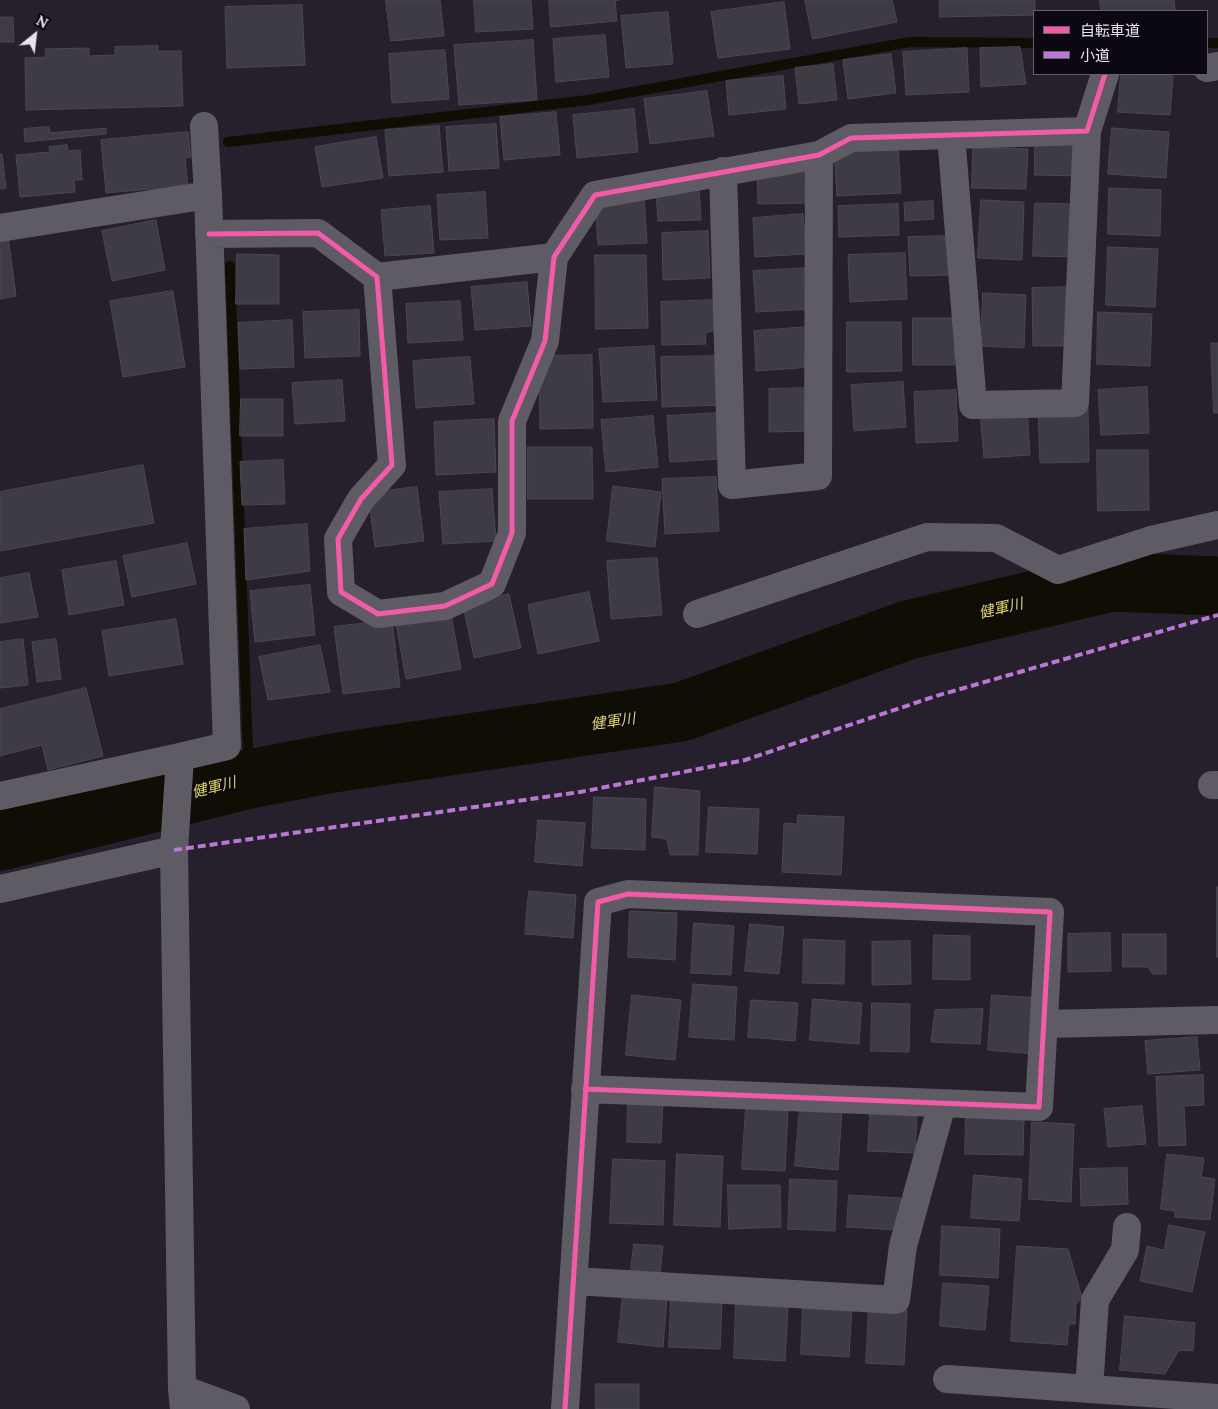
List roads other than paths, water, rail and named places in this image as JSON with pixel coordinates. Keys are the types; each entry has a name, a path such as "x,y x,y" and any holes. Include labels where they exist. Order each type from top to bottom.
{"street":[{"path":"951,135 973,405 1075,403 1087,131 1104,75"},
{"path":"0,796 227,746 204,126"},
{"path":"377,277 392,465 361,499 338,539 341,592 378,614 445,606 492,584 512,533 512,421 544,341 554,257 595,195 819,155 851,138 1087,131"},
{"path":"723,172 732,484 818,476 819,155"},
{"path":"0,228 208,195"},
{"path":"209,234 318,233 377,277 554,257"},
{"path":"697,614 927,537 996,538 1058,570 1151,540 1218,525"},
{"path":"180,757 174,850 183,1399 236,1409"},
{"path":"0,889 174,850"},
{"path":"565,1409 585,1088 598,902 628,894 1050,912 1039,1108 585,1088"},
{"path":"1044,1024 1218,1020"},
{"path":"574,1281 896,1300 903,1246 942,1104"},
{"path":"1089,1389 1095,1300 1125,1250 1127,1227"},
{"path":"947,1379 1218,1398"}],"waterway":[{"path":"228,142 588,100 910,42 1033,43"},
{"path":"1208,43 1218,43"},
{"path":"230,266 249,779"},
{"name":"健軍川","path":"0,841 249,779 333,763 681,712 908,630 1111,582 1218,586"}]}
